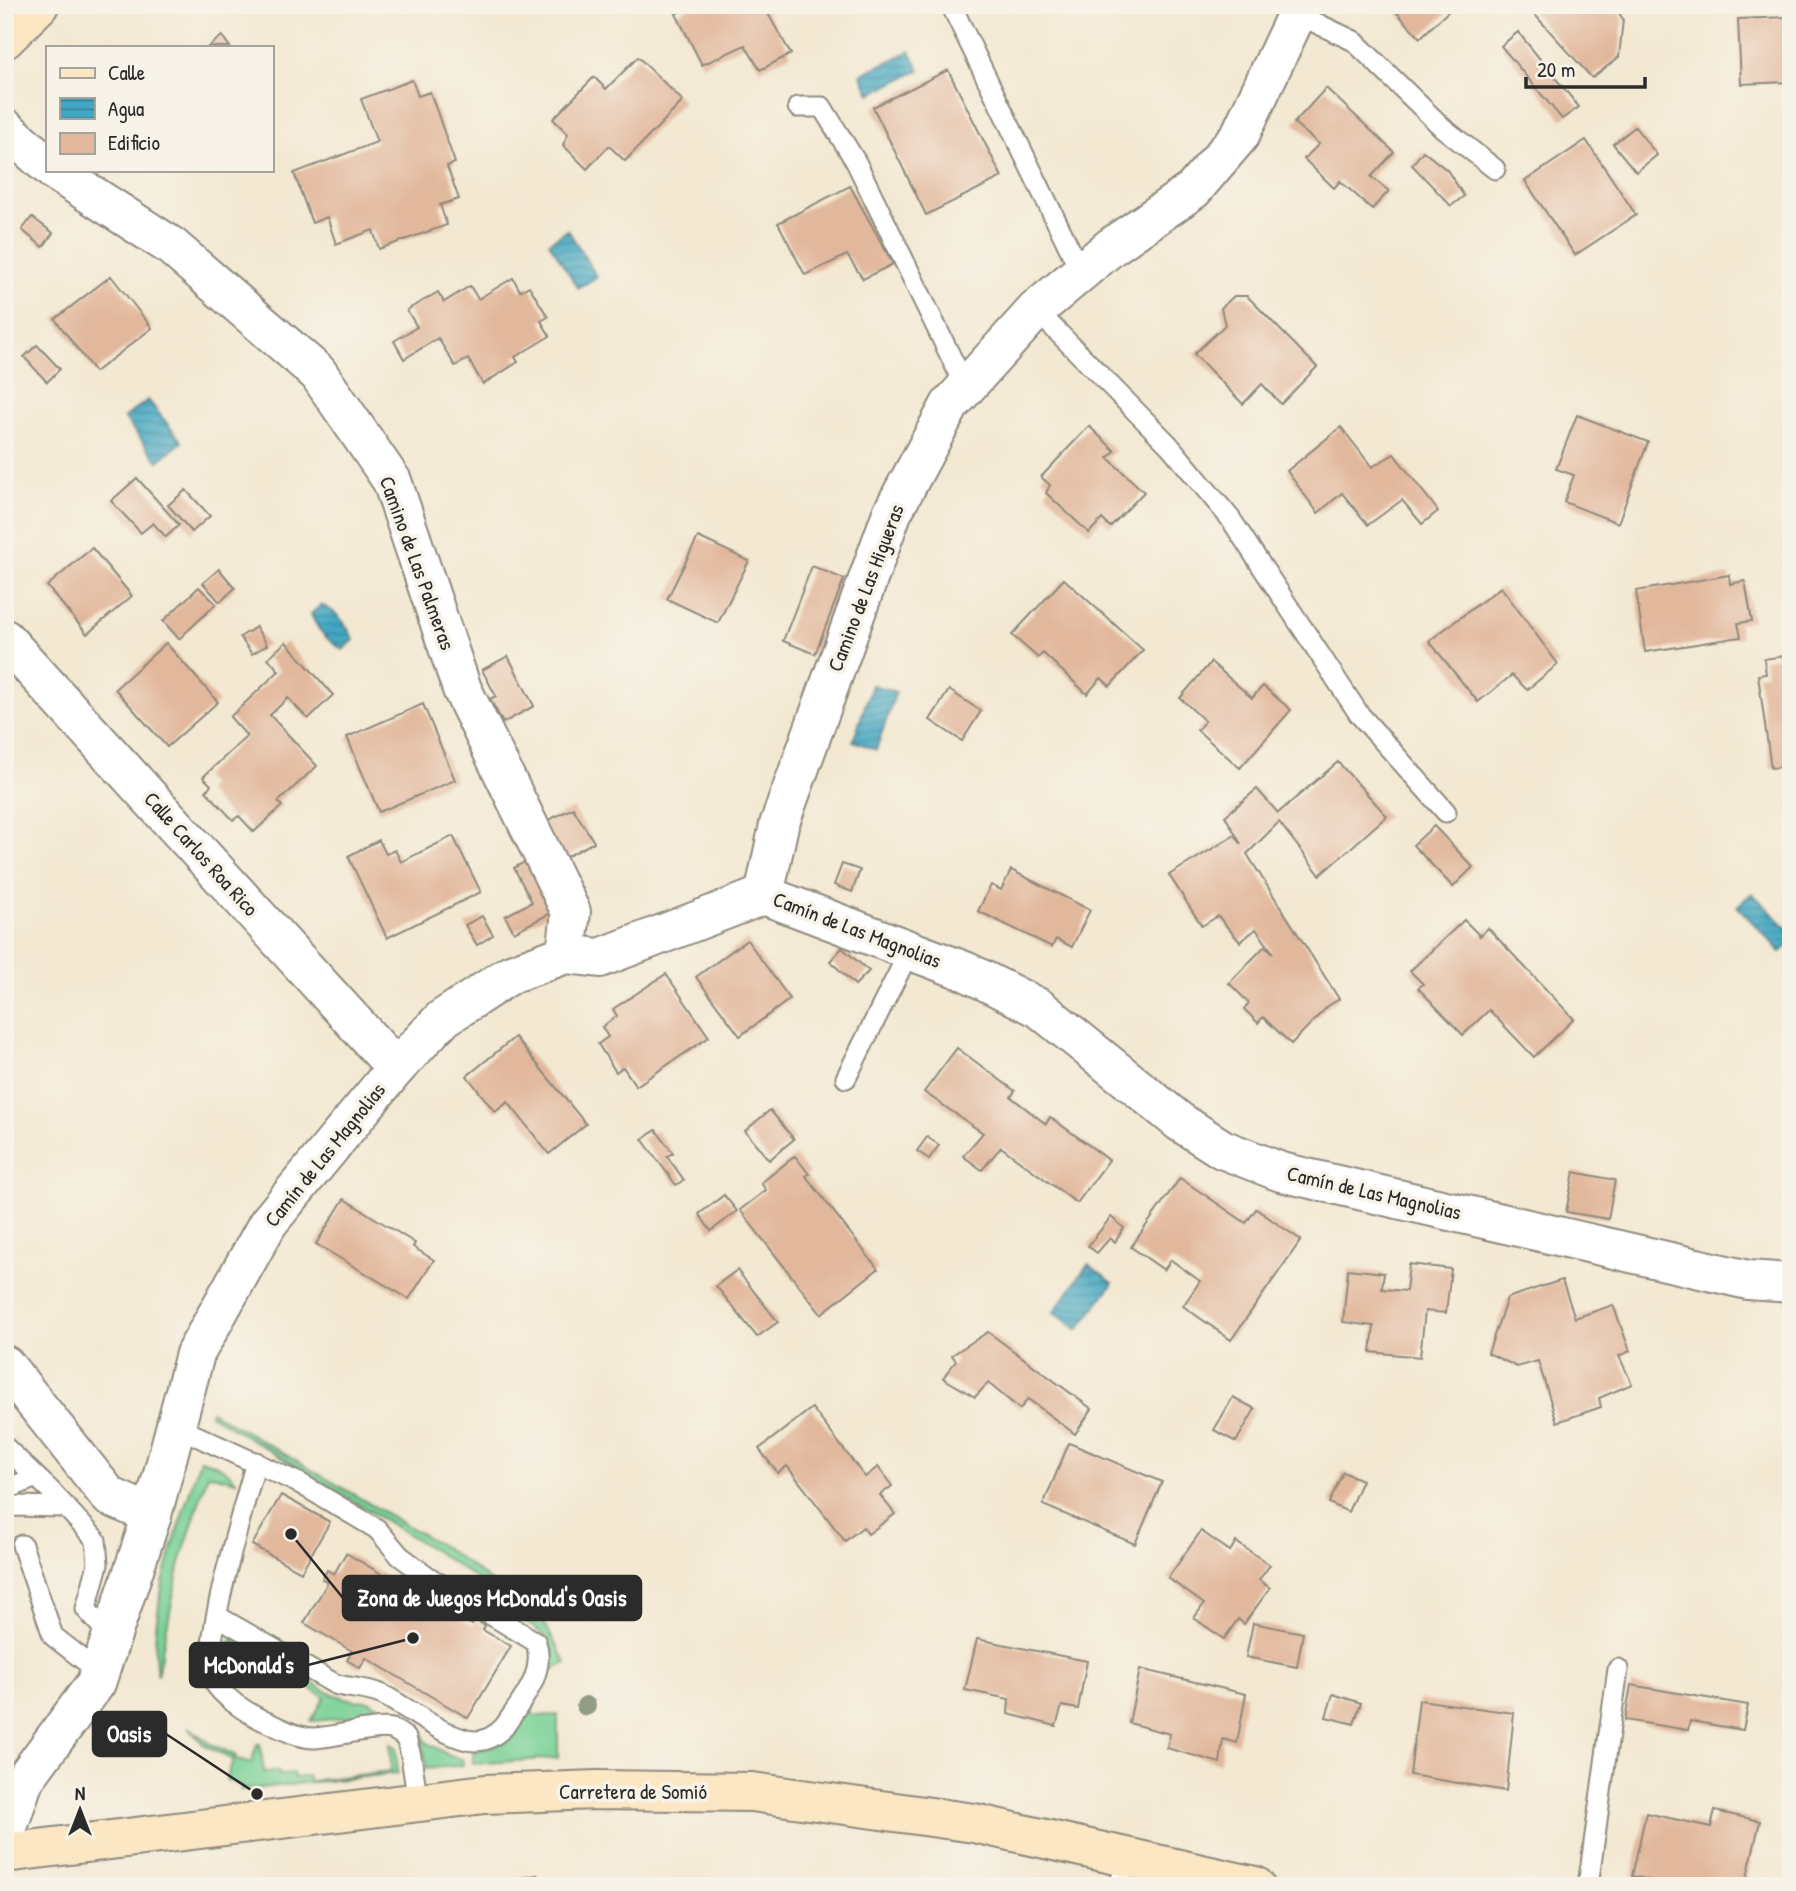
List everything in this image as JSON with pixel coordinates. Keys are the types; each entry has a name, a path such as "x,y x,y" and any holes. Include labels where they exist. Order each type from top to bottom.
{"street":[{"name":"Camino de Las Higueras","path":"764,895 779,825 892,513 950,405 1036,310 1111,247 1193,190 1240,135 1299,10"},
{"name":"Camino de Las Palmeras","path":"5,128 46,163"},
{"name":"Camino de Las Palmeras","path":"58,172 171,246 318,373 392,481 462,689 570,912 566,954"},
{"name":"Calle Carlos Roa Rico","path":"5,639 396,1068"},
{"name":"Camín de Las Magnolias","path":"5,1836 24,1780 96,1683 152,1514 195,1354 268,1223 396,1068 442,1019 511,974 566,954 600,958 764,895 967,972 1039,1008 1180,1122 1222,1149 1280,1172 1748,1280 1791,1283"},
{"path":"5,1365 109,1496 152,1514"},
{"name":"Carretera de Somió","path":"5,1853 485,1794 597,1790 752,1792 974,1823 1123,1872 1255,1886"}],"lane":[{"path":"951,5 1081,272"},
{"path":"1299,10 1354,41 1443,128 1494,169"},
{"path":"798,107 822,107 856,162 966,388"},
{"path":"1036,310 1169,445 1230,518 1359,714 1446,812"},
{"path":"846,1077 910,950"},
{"path":"175,1426 300,1484 377,1529 400,1556 430,1578 536,1642 540,1655 539,1668 505,1727 497,1734 477,1742 456,1737 380,1693 334,1684 217,1616"},
{"path":"5,1447 96,1540 98,1564 86,1609 105,1654"},
{"path":"256,1462 217,1616 209,1666 214,1681 232,1700 256,1717 284,1730 312,1738 391,1729 406,1738 418,1803"},
{"path":"5,1472 30,1470"},
{"path":"5,1490 30,1470"},
{"path":"5,1509 13,1506 66,1507"},
{"path":"22,1545 54,1636 105,1654"},
{"path":"1588,1886 1618,1669"}],"green space":[{"path":"211,1411 447,1549 542,1619 566,1663 553,1670 553,1657 545,1638 530,1625 499,1609 495,1591 435,1551 210,1414"},
{"path":"200,1459 220,1467 236,1481 208,1474 180,1563 157,1675 155,1649 161,1594"},
{"path":"232,1640 332,1694 369,1701 422,1729 425,1741 452,1757 462,1759 463,1765 426,1769 420,1736 413,1725 401,1719 371,1715 311,1721 325,1697 236,1646 223,1666 226,1648"},
{"path":"527,1709 532,1709 534,1716 558,1715 558,1758 473,1764 473,1751 500,1743 517,1726"},
{"path":"188,1727 211,1744 236,1756 235,1759 251,1764 257,1744 260,1744 264,1772 278,1771 279,1775 293,1773 294,1778 308,1776 309,1781 391,1771 390,1744 396,1747 398,1773 241,1790 243,1786 226,1780 233,1760 203,1744"}],"water":[{"path":"910,51 920,70 870,94 861,74"},
{"path":"568,230 597,277 578,288 549,242"},
{"path":"148,400 182,442 158,461 124,418"},
{"path":"321,605 341,619 354,640 343,650 324,635 311,614"},
{"path":"872,685 896,692 876,750 853,741"},
{"path":"1752,893 1791,932 1791,943 1781,952 1737,906"},
{"path":"1088,1264 1113,1283 1078,1330 1054,1312"}],"building":[{"path":"692,5 763,5 791,54 760,70 745,45 702,65 676,14"},
{"path":"1390,5 1455,5 1420,38"},
{"path":"1526,5 1613,5 1623,19 1619,57 1592,78"},
{"path":"1791,17 1791,82 1741,84 1738,19"},
{"path":"1518,32 1579,107 1562,119 1501,46"},
{"path":"222,36 229,46 209,46"},
{"path":"638,57 683,101 625,161 609,146 587,169 563,145 568,134 553,119 594,77 606,89"},
{"path":"948,70 1002,177 926,215 873,107"},
{"path":"412,80 418,96 430,92 455,163 447,166 459,199 440,205 447,225 379,249 373,230 336,244 327,217 312,223 294,173 377,142 361,99"},
{"path":"1326,88 1394,152 1371,177 1389,191 1372,209 1340,181 1334,188 1304,159 1319,144 1294,123"},
{"path":"1635,127 1657,155 1636,172 1613,144"},
{"path":"1586,140 1636,215 1575,255 1525,181"},
{"path":"1423,151 1447,170 1464,196 1451,206 1412,165"},
{"path":"850,186 893,264 863,279 847,255 805,275 778,223"},
{"path":"32,217 53,233 43,247 22,230"},
{"path":"111,276 152,328 95,372 55,319"},
{"path":"513,278 520,291 529,286 548,317 541,321 550,336 515,357 518,362 483,384 468,359 455,366 438,338 404,359 394,341 417,327 407,310 438,292 444,302 470,286 478,299"},
{"path":"1234,296 1247,296 1317,367 1281,404 1262,384 1243,404 1194,354 1225,325 1221,308"},
{"path":"37,345 60,369 47,382 24,357"},
{"path":"1577,415 1648,442 1618,523 1564,502 1574,475 1556,469"},
{"path":"1089,426 1115,451 1108,458 1144,492 1110,527 1102,519 1089,533 1046,493 1050,485 1041,477"},
{"path":"1341,427 1372,467 1394,454 1438,511 1422,524 1402,500 1368,525 1342,493 1318,513 1287,471"},
{"path":"137,478 179,525 166,537 153,523 141,533 111,501"},
{"path":"186,490 210,516 192,532 168,505"},
{"path":"698,537 749,561 718,623 667,599"},
{"path":"92,548 132,596 87,634 47,586"},
{"path":"812,566 844,579 815,654 783,641"},
{"path":"219,569 235,588 220,602 203,583"},
{"path":"1729,575 1730,584 1745,581 1752,621 1738,623 1741,637 1645,652 1636,591"},
{"path":"1064,579 1143,650 1110,686 1101,678 1087,694 1043,653 1038,658 1012,635"},
{"path":"199,587 216,604 179,639 163,621"},
{"path":"1501,587 1558,664 1527,690 1512,675 1478,702 1429,641"},
{"path":"256,627 267,645 252,654 240,637"},
{"path":"286,642 333,695 308,719 288,698 270,715 317,766 278,802 282,806 254,832 239,816 233,820 206,791 211,785 203,777 247,736 230,717 279,671 268,658"},
{"path":"166,643 218,702 167,747 115,689"},
{"path":"1791,655 1791,766 1771,768 1758,675 1766,674 1764,659"},
{"path":"508,656 534,706 503,723 490,699 496,696 482,670"},
{"path":"1211,662 1252,698 1263,686 1291,710 1240,768 1197,730 1205,721 1180,698"},
{"path":"949,690 981,711 962,741 930,720"},
{"path":"423,704 455,780 379,812 347,737"},
{"path":"1338,762 1387,816 1320,875 1279,822 1247,854 1339,999 1328,1006 1291,1044 1263,1017 1258,1023 1244,1009 1249,1003 1229,983 1265,946 1273,953 1256,929 1240,942 1218,916 1202,926 1169,875 1235,835 1241,844 1225,816 1257,789 1278,813"},
{"path":"573,808 594,842 557,862 538,825"},
{"path":"1434,826 1473,867 1453,887 1413,845"},
{"path":"453,836 481,892 387,938 348,856 379,840 386,854 395,850 401,862"},
{"path":"530,859 557,910 514,932 505,916 532,902 514,868"},
{"path":"842,864 860,870 852,892 834,885"},
{"path":"1011,870 1090,910 1072,947 1056,939 1052,947 978,911 991,885 1001,890"},
{"path":"482,916 493,935 477,945 465,925"},
{"path":"1464,920 1480,936 1488,928 1574,1019 1534,1057 1489,1010 1463,1035 1418,988 1423,984 1410,971"},
{"path":"747,940 790,999 740,1036 696,977"},
{"path":"842,948 869,971 855,985 830,961"},
{"path":"666,974 709,1037 636,1086 623,1067 616,1072 598,1044 608,1037 602,1027 617,1016 613,1009"},
{"path":"515,1037 586,1124 549,1154 508,1102 495,1112 467,1076"},
{"path":"957,1048 1015,1091 1011,1097 1046,1124 1050,1117 1109,1160 1077,1203 1001,1147 982,1170 963,1156 983,1133 924,1092"},
{"path":"770,1110 794,1139 769,1160 745,1131"},
{"path":"656,1130 673,1153 667,1156 684,1180 676,1185 642,1139"},
{"path":"927,1137 939,1145 929,1159 917,1151"},
{"path":"795,1156 809,1174 806,1176 878,1269 821,1314 740,1210 766,1190 761,1183"},
{"path":"1574,1172 1615,1180 1608,1219 1566,1212"},
{"path":"1180,1178 1246,1223 1256,1209 1301,1240 1231,1340 1183,1306 1200,1281 1171,1260 1164,1270 1131,1247"},
{"path":"724,1195 737,1211 711,1231 699,1214"},
{"path":"344,1199 415,1243 413,1247 434,1260 409,1299 316,1244"},
{"path":"1111,1217 1124,1228 1115,1242 1110,1238 1097,1253 1088,1246"},
{"path":"1409,1264 1451,1269 1446,1313 1425,1311 1420,1357 1371,1352 1374,1326 1343,1322 1348,1269 1384,1273 1382,1289 1406,1291"},
{"path":"737,1270 778,1322 757,1337 716,1286"},
{"path":"1562,1280 1575,1318 1613,1305 1630,1351 1619,1356 1632,1384 1599,1398 1601,1407 1557,1422 1538,1361 1517,1367 1488,1353 1507,1298"},
{"path":"988,1332 1092,1409 1075,1434 1028,1399 1020,1409 988,1383 975,1397 943,1378 956,1361 952,1355"},
{"path":"1233,1397 1255,1409 1236,1442 1214,1430"},
{"path":"812,1408 865,1477 878,1467 892,1486 880,1495 895,1514 868,1534 863,1527 845,1541 787,1466 778,1473 759,1449"},
{"path":"1069,1443 1162,1482 1135,1544 1043,1505"},
{"path":"1343,1472 1362,1480 1348,1512 1329,1503"},
{"path":"281,1495 330,1522 301,1572 252,1545"},
{"path":"1201,1531 1230,1551 1236,1542 1270,1565 1259,1580 1270,1588 1244,1624 1238,1619 1224,1639 1194,1618 1204,1604 1168,1578"},
{"path":"346,1553 407,1589 410,1583 426,1592 424,1596 472,1625 475,1620 485,1626 483,1630 511,1646 468,1718 366,1658 360,1668 347,1660 352,1651 304,1623 328,1582 322,1579 327,1570 334,1574"},
{"path":"1253,1623 1303,1633 1297,1667 1246,1657"},
{"path":"977,1639 1087,1661 1078,1709 1062,1706 1056,1726 1008,1714 1009,1699 965,1690"},
{"path":"1140,1669 1246,1694 1237,1743 1223,1739 1220,1763 1167,1748 1170,1734 1129,1723"},
{"path":"1631,1685 1748,1705 1743,1730 1690,1721 1688,1730 1625,1720"},
{"path":"1333,1694 1361,1703 1354,1724 1326,1717"},
{"path":"1419,1700 1514,1713 1506,1791 1410,1775"},
{"path":"1715,1811 1760,1821 1745,1886 1677,1886 1632,1876 1646,1813 1711,1827"},
{"path":"537,1875 534,1886 485,1886 485,1884"}],"place":[{"name":"Zona de Juegos McDonald's Oasis","path":"291,1534"},
{"name":"McDonald's","path":"413,1638"},
{"name":"Oasis","path":"257,1794"}]}
